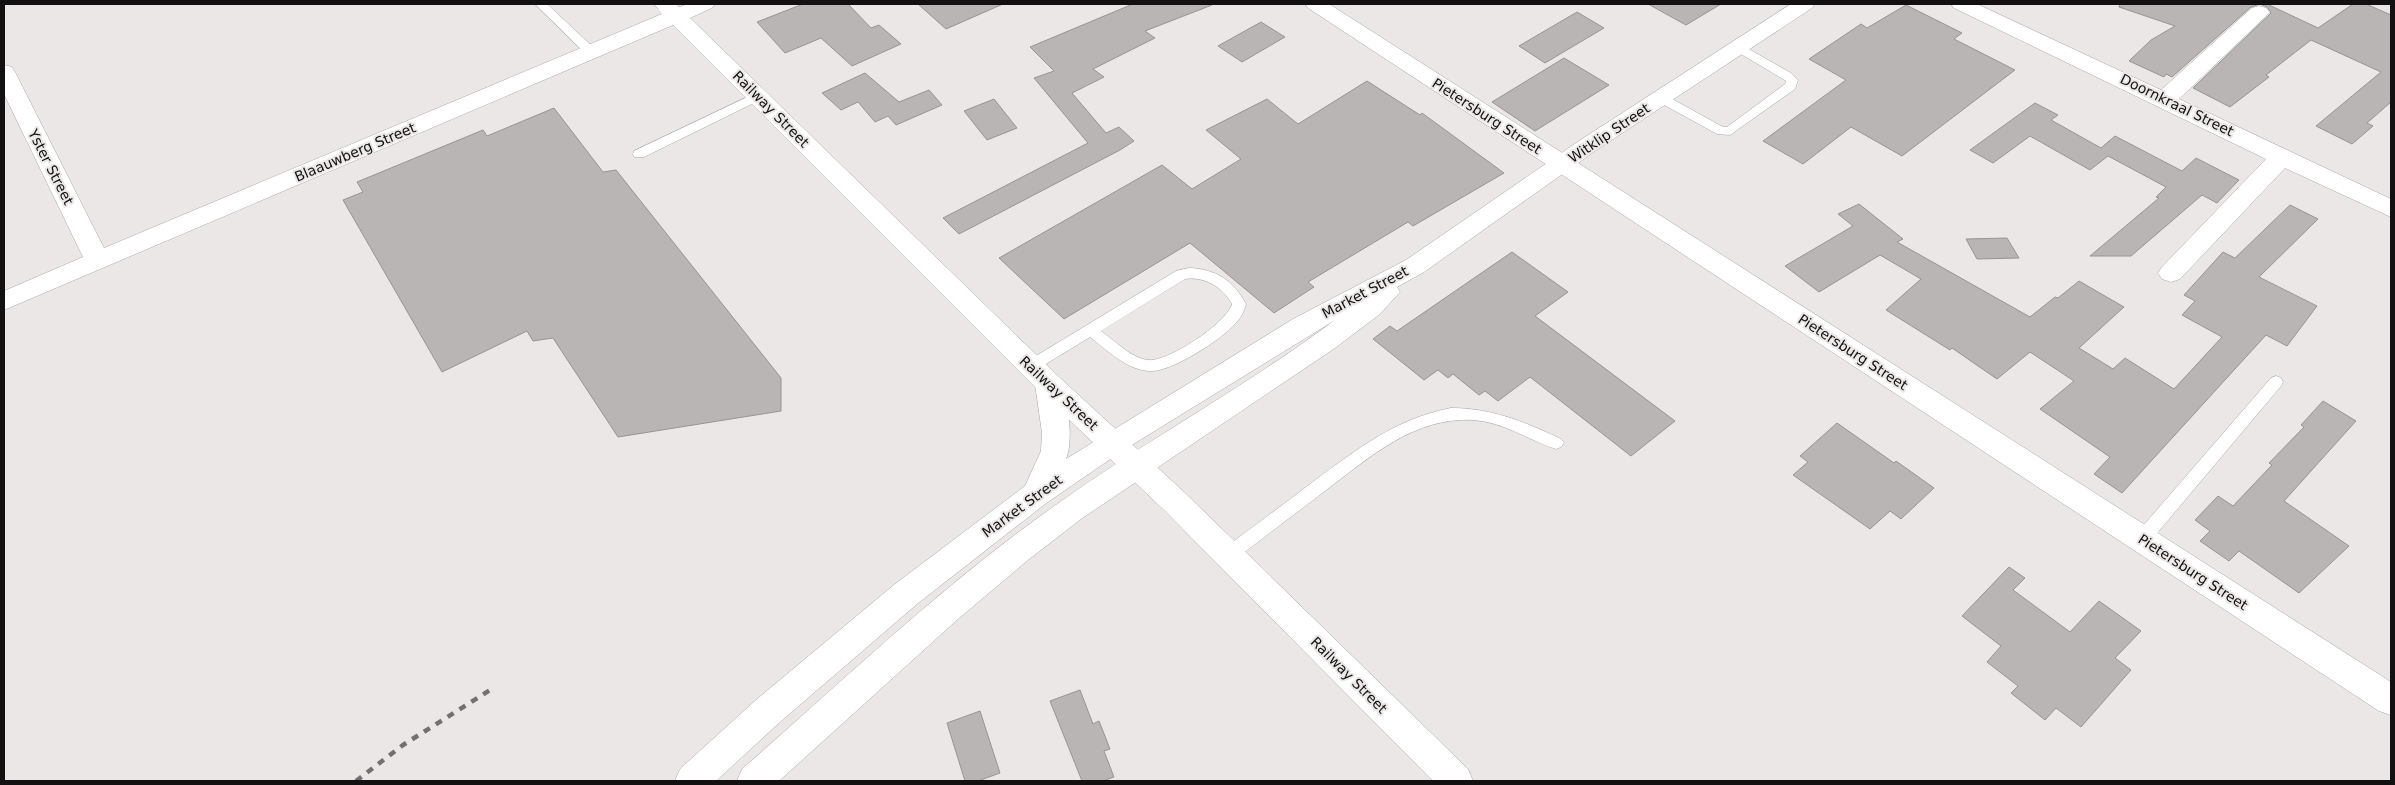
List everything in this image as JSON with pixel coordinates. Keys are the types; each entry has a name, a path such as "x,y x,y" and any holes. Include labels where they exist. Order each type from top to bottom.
{"street":[{"name":"Blaauwberg Street","path":"4,301 591,52 670,10 705,4"},
{"name":"Pietersburg Street","path":"1315,4 2391,700"},
{"name":"Witklip Street","path":"1415,266 1661,98 1805,4"},
{"name":"Doornkraal Street","path":"1961,4 2165,99 2391,208"},
{"name":"Railway Street","path":"670,10 1040,375 1138,466 1456,781"},
{"path":"2165,99 2260,12"},
{"name":"Yster Street","path":"4,72 98,261"},
{"path":"2171,273 2283,156"},
{"name":"Market Street","path":"692,781 768,711 906,594 1035,495 1112,442 1302,326 1415,266"},
{"name":"Market Street","path":"754,781 868,679 1004,563 1071,510 1326,341 1371,307 1415,266"},
{"path":"1035,495 1055,451 1056,433 1040,375"}],"lane":[{"path":"541,4 591,52"},
{"path":"1661,98 1721,131 1730,131 1791,86 1792,80 1787,76 1738,47"},
{"path":"639,154 758,96"},
{"path":"1040,375 1090,330 1187,273 1196,272 1209,276 1228,288 1239,304 1234,318 1178,359 1159,366 1150,367 1130,361 1090,330"},
{"path":"2142,539 2276,382"},
{"path":"1228,555 1385,437 1424,420 1448,415 1473,414 1499,418 1556,443"}],"building":[{"path":"803,4 848,4 871,28 879,25 901,44 852,66 821,38 785,53 757,22"},
{"path":"918,4 1003,4 946,29"},
{"path":"1133,4 1212,4 1145,31 1155,38 1093,69 1104,77 1072,93 1106,133 1119,127 1134,141 959,234 943,218 1088,143 1034,78 1054,71 1030,47"},
{"path":"1648,4 1721,4 1686,25"},
{"path":"2120,4 2260,4 2251,7 2172,77 2166,74 2164,77 2129,61 2151,40 2175,26 2119,7"},
{"path":"2260,4 2267,4 2318,28 2353,4 2366,4 2391,15 2391,102 2367,123 2373,126 2352,144 2316,126 2381,72 2311,40 2266,75 2269,77 2230,107 2193,88 2271,13 2267,7"},
{"path":"1906,5 1962,33 1954,39 2015,70 1902,156 1851,127 1803,164 1763,141 1846,80 1809,59 1861,24 1867,28"},
{"path":"1577,12 1604,28 1545,63 1519,46"},
{"path":"1261,22 1285,37 1242,62 1218,46"},
{"path":"1564,58 1609,85 1535,131 1492,102"},
{"path":"865,73 899,102 929,90 942,105 896,125 888,116 875,122 858,102 841,110 822,93"},
{"path":"1367,81 1420,115 1422,113 1504,173 1413,226 1408,222 1308,282 1314,287 1274,313 1190,243 1064,319 999,258 1162,165 1192,189 1241,159 1206,130 1267,99 1298,124"},
{"path":"994,99 1017,128 987,140 964,111"},
{"path":"2035,103 2058,115 2051,120 2101,148 2115,136 2182,171 2196,158 2239,180 2217,203 2202,195 2131,256 2090,256 2159,198 2156,197 2166,187 2108,156 2090,170 2030,136 1993,163 1970,150"},
{"path":"554,108 603,172 616,170 781,378 781,411 618,437 553,338 533,341 527,331 442,372 343,200 363,192 357,182 483,130 487,136"},
{"path":"1859,204 1903,239 1897,242 2030,317 2079,281 2124,307 2079,348 2113,369 2125,358 2174,389 2222,337 2182,315 2195,301 2184,295 2223,252 2235,258 2290,205 2318,219 2259,277 2317,306 2287,346 2266,335 2122,493 2094,474 2110,457 2040,409 2074,381 2030,352 1997,379 1952,348 1950,350 1886,310 1921,279 1880,255 1819,292 1785,266 1853,226 1838,214"},
{"path":"2007,238 2019,258 1977,259 1966,239"},
{"path":"1512,252 1568,292 1535,316 1675,421 1631,456 1530,377 1498,401 1485,391 1479,395 1453,374 1448,378 1438,370 1424,380 1373,339 1390,326 1397,331"},
{"path":"2323,401 2356,421 2284,501 2349,546 2299,593 2239,551 2229,561 2200,541 2210,531 2195,520 2218,496 2233,506 2272,465 2269,463 2304,427 2301,425"},
{"path":"1837,423 1934,488 1901,519 1890,511 1870,529 1793,475 1808,462 1800,456"},
{"path":"2009,567 2025,578 2013,590 2070,632 2099,601 2141,631 2115,658 2131,670 2081,727 2056,708 2045,720 2011,693 2018,686 1987,662 2001,646 1962,616"},
{"path":"1080,690 1093,724 1099,721 1110,749 1104,751 1114,777 1103,781 1082,781 1050,701"},
{"path":"980,711 1000,773 978,781 965,781 947,723"}],"railway":[{"path":"356,781 403,745 495,687"}]}
